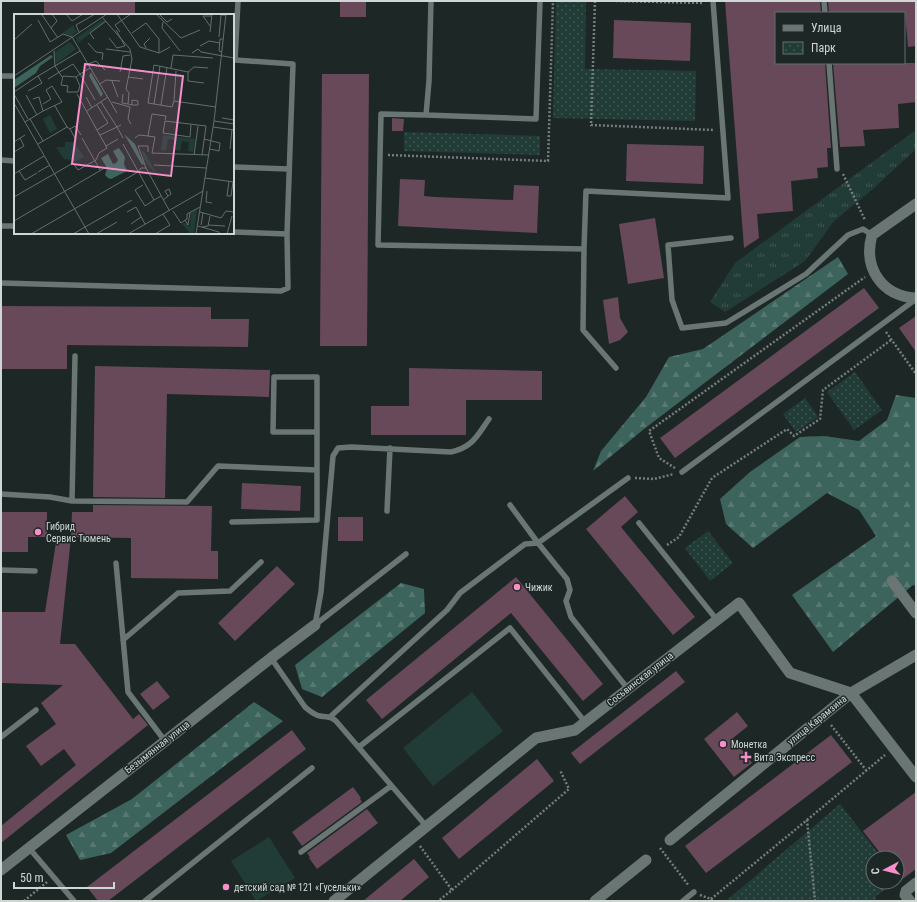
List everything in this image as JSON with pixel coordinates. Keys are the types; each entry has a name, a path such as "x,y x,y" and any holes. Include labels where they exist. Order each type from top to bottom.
{"street":[{"path":"916,204 872,235 869,253 870,262 874,271 884,286 900,295 916,298"},
{"path":"892,581 916,613"},
{"name":"Сосьвинская улица","path":"334,901 536,738 575,730 739,603 790,673 851,693"},
{"name":"Безымянная улица","path":"2,869 315,625"},
{"name":"улица Карамзина","path":"670,840 851,693 916,655"},
{"path":"851,693 916,777"},
{"path":"595,901 646,860"},
{"path":"910,901 905,895 906,891 916,884"}],"lane":[{"path":"1,283 281,292 288,288 287,234 292,64 234,59 238,1"},
{"path":"426,115 431,1"},
{"path":"540,1 536,119 381,114 378,245 584,249"},
{"path":"824,1 825,12"},
{"path":"616,368 583,330 586,191 728,198 713,2"},
{"path":"829,64 837,169"},
{"path":"1,76 14,76"},
{"path":"1,160 14,161"},
{"path":"234,167 289,169"},
{"path":"1,226 14,226"},
{"path":"731,238 668,245 672,300 682,328 726,323 806,274 848,235 863,229 872,235"},
{"path":"234,232 287,234"},
{"path":"682,472 881,326 916,298"},
{"path":"72,501 75,356"},
{"path":"232,522 317,520 317,432 317,377 274,377 274,432 317,432"},
{"path":"315,625 321,592 333,456 338,448 390,448 451,452 470,444 489,419"},
{"path":"387,511 390,448"},
{"path":"1,494 50,497 72,501 187,502 218,466 317,470"},
{"path":"330,716 448,610 460,594 525,544 538,543 628,478"},
{"path":"510,505 567,579 570,590 566,601 571,617 628,689"},
{"path":"639,523 717,620"},
{"path":"315,625 406,554"},
{"path":"123,640 178,593 230,591 261,562"},
{"path":"116,563 128,692 165,741"},
{"path":"1,570 35,571"},
{"path":"359,747 510,628 586,722"},
{"path":"271,658 306,707 312,713 321,716 330,716 336,721 427,827"},
{"path":"1,737 36,710"},
{"path":"145,901 312,768"},
{"path":"302,852 391,786"},
{"path":"29,848 74,901"},
{"path":"683,901 694,892"}],"path":[{"path":"595,1 591,125 723,131"},
{"path":"616,1 713,2"},
{"path":"837,169 843,174 872,235"},
{"path":"682,472 659,458 649,431 874,271"},
{"path":"881,326 916,374"},
{"path":"660,549 679,537 712,478 787,429 794,436 820,419 823,390 891,340"},
{"path":"628,478 654,479 682,472"},
{"path":"823,715 866,770"},
{"path":"712,901 711,899 894,748"},
{"path":"438,901 569,789 560,770"},
{"path":"807,820 815,901"},
{"path":"414,837 452,890"},
{"path":"646,860 670,840"},
{"path":"660,848 694,892"},
{"path":"24,901 53,877"}],"green space":[{"path":"556,1 586,1 585,69 696,71 695,121 553,118"},
{"path":"916,130 916,149 874,188 834,221 805,261 725,312 710,302 735,263"},
{"path":"404,132 540,136 540,155 404,151"},
{"path":"838,257 848,274 644,429 593,471 601,451 646,397 669,357 703,349"},
{"path":"855,372 882,410 854,430 827,392"},
{"path":"896,395 916,398 916,586 913,585 833,652 792,595 876,536 859,510 827,493 753,548 726,524 720,499 750,472 800,437 824,436 859,441 887,420"},
{"path":"805,398 818,417 796,432 783,414"},
{"path":"708,531 733,563 710,581 685,548"},
{"path":"401,583 424,589 425,613 322,697 302,689 295,665"},
{"path":"472,692 503,731 433,786 403,748"},
{"path":"254,702 283,721 111,853 80,860 66,835 132,799"},
{"path":"840,804 876,850 865,850 865,890 884,890 876,896 876,901 726,901"},
{"path":"269,837 295,878 256,901 231,861"}],"building":[{"path":"44,1 135,1 135,14 44,14"},
{"path":"340,1 366,1 366,17 340,17"},
{"path":"725,1 820,1 821,12 775,12 775,64 825,64 831,148 827,148 828,167 817,168 818,178 791,181 793,211 757,214 759,238 744,248"},
{"path":"828,1 916,1 916,46 908,47 905,12 829,12"},
{"path":"614,20 691,23 690,61 613,58"},
{"path":"916,63 916,102 898,104 899,128 863,130 865,146 840,147 833,64"},
{"path":"322,74 369,74 367,346 320,346"},
{"path":"392,118 404,119 403,131 392,131"},
{"path":"627,144 704,146 703,184 626,181"},
{"path":"400,179 425,180 424,196 435,197 513,200 514,185 539,186 537,233 398,226"},
{"path":"655,218 664,278 628,284 619,224"},
{"path":"864,288 879,308 675,458 660,438"},
{"path":"618,297 620,318 628,332 620,340 609,344 603,300"},
{"path":"1,306 211,307 211,319 249,319 248,347 67,345 67,369 1,369"},
{"path":"916,316 916,352 899,328"},
{"path":"95,366 270,370 269,397 167,394 165,498 93,497"},
{"path":"409,368 542,371 542,400 466,400 466,435 371,435 371,406 409,406"},
{"path":"242,483 301,486 300,511 241,509"},
{"path":"625,496 638,512 621,527 695,617 673,635 586,529"},
{"path":"93,505 212,506 211,551 218,551 218,579 131,578 131,538 71,537 72,512 93,512"},
{"path":"1,512 47,512 47,537 28,537 28,552 1,552"},
{"path":"338,517 363,517 363,541 338,541"},
{"path":"57,536 71,537 60,644 75,644 133,719 139,714 148,725 1,843 1,826 76,765 64,749 41,766 26,746 56,724 41,703 63,685 1,683 1,612 45,612"},
{"path":"277,566 295,584 235,641 218,623"},
{"path":"516,577 603,684 583,701 511,613 382,719 366,700"},
{"path":"676,671 685,682 580,764 571,753"},
{"path":"157,681 170,697 153,710 140,694"},
{"name":"Монетка","path":"737,712 748,726 733,738 752,763 734,777 704,739"},
{"path":"292,730 306,749 108,901 98,901 87,887"},
{"path":"831,735 852,762 706,873 685,846"},
{"path":"537,759 554,781 459,859 442,838"},
{"path":"353,787 361,798 360,799 362,802 302,846 292,832"},
{"path":"916,792 916,869 905,877 905,850 878,850 863,831"},
{"path":"367,809 378,823 317,869 307,853"},
{"path":"414,859 429,877 400,901 363,901"}],"place":[{"name":"Гибрид Сервис Тюмень","path":"38,532"},
{"name":"Чижик","path":"517,587"},
{"name":"Монетка","path":"723,744"},
{"name":"Вита Экспресс","path":"746,757"},
{"name":"детский сад № 121 «Гусельки»","path":"226,887"}]}
